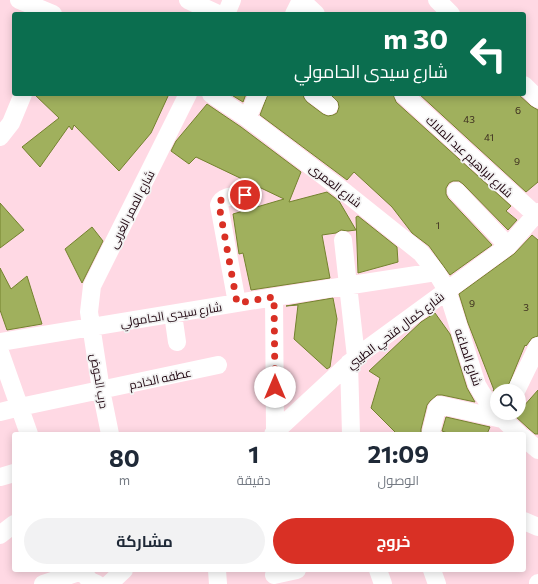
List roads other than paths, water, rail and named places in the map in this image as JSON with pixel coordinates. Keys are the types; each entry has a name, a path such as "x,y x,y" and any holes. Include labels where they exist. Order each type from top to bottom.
{"street":[{"path":"19,0 53,10"},
{"path":"188,0 214,12"},
{"path":"227,12 232,0"},
{"path":"295,12 301,0 314,12"},
{"path":"437,0 449,12"},
{"path":"526,87 538,99"},
{"path":"0,137 11,123 22,96"},
{"name":"شارع الممر الغربى","path":"90,327 88,312 92,286 187,96"},
{"name":"شارع العمرى","path":"214,96 247,118 346,192 421,253 436,272 447,290"},
{"path":"247,118 257,96"},
{"path":"316,96 329,106"},
{"name":"شارع ابراهيم عبد الملاك","path":"405,96 537,215"},
{"path":"456,191 508,246"},
{"path":"237,303 219,205 223,198 245,195"},
{"name":"شارع كمال فتحي الطيبي","path":"275,432 353,360 508,246 537,215"},
{"path":"343,240 353,360 351,432"},
{"name":"شارع سيدى الحامولي","path":"0,342 436,272"},
{"name":"شارع الصاغه","path":"447,290 478,384 490,405"},
{"path":"274,297 274,432"},
{"path":"173,314 177,342"},
{"name":"درب الحوض","path":"90,327 110,432"},
{"path":"519,384 538,346"},
{"path":"0,352 28,432"},
{"name":"عطفه الخادم","path":"0,412 218,365"},
{"path":"431,432 437,408 440,405 490,414"},
{"name":"شارع الصاغه","path":"507,420 517,432"},
{"path":"526,440 538,450"},
{"path":"0,477 12,474"},
{"path":"526,523 538,527"},
{"path":"0,535 12,526"},
{"path":"43,584 78,572"},
{"path":"82,572 90,581 97,584"},
{"path":"109,584 122,572"},
{"path":"217,572 218,584"},
{"path":"274,575 288,572"},
{"path":"379,572 383,584"},
{"path":"433,572 437,584"}]}
